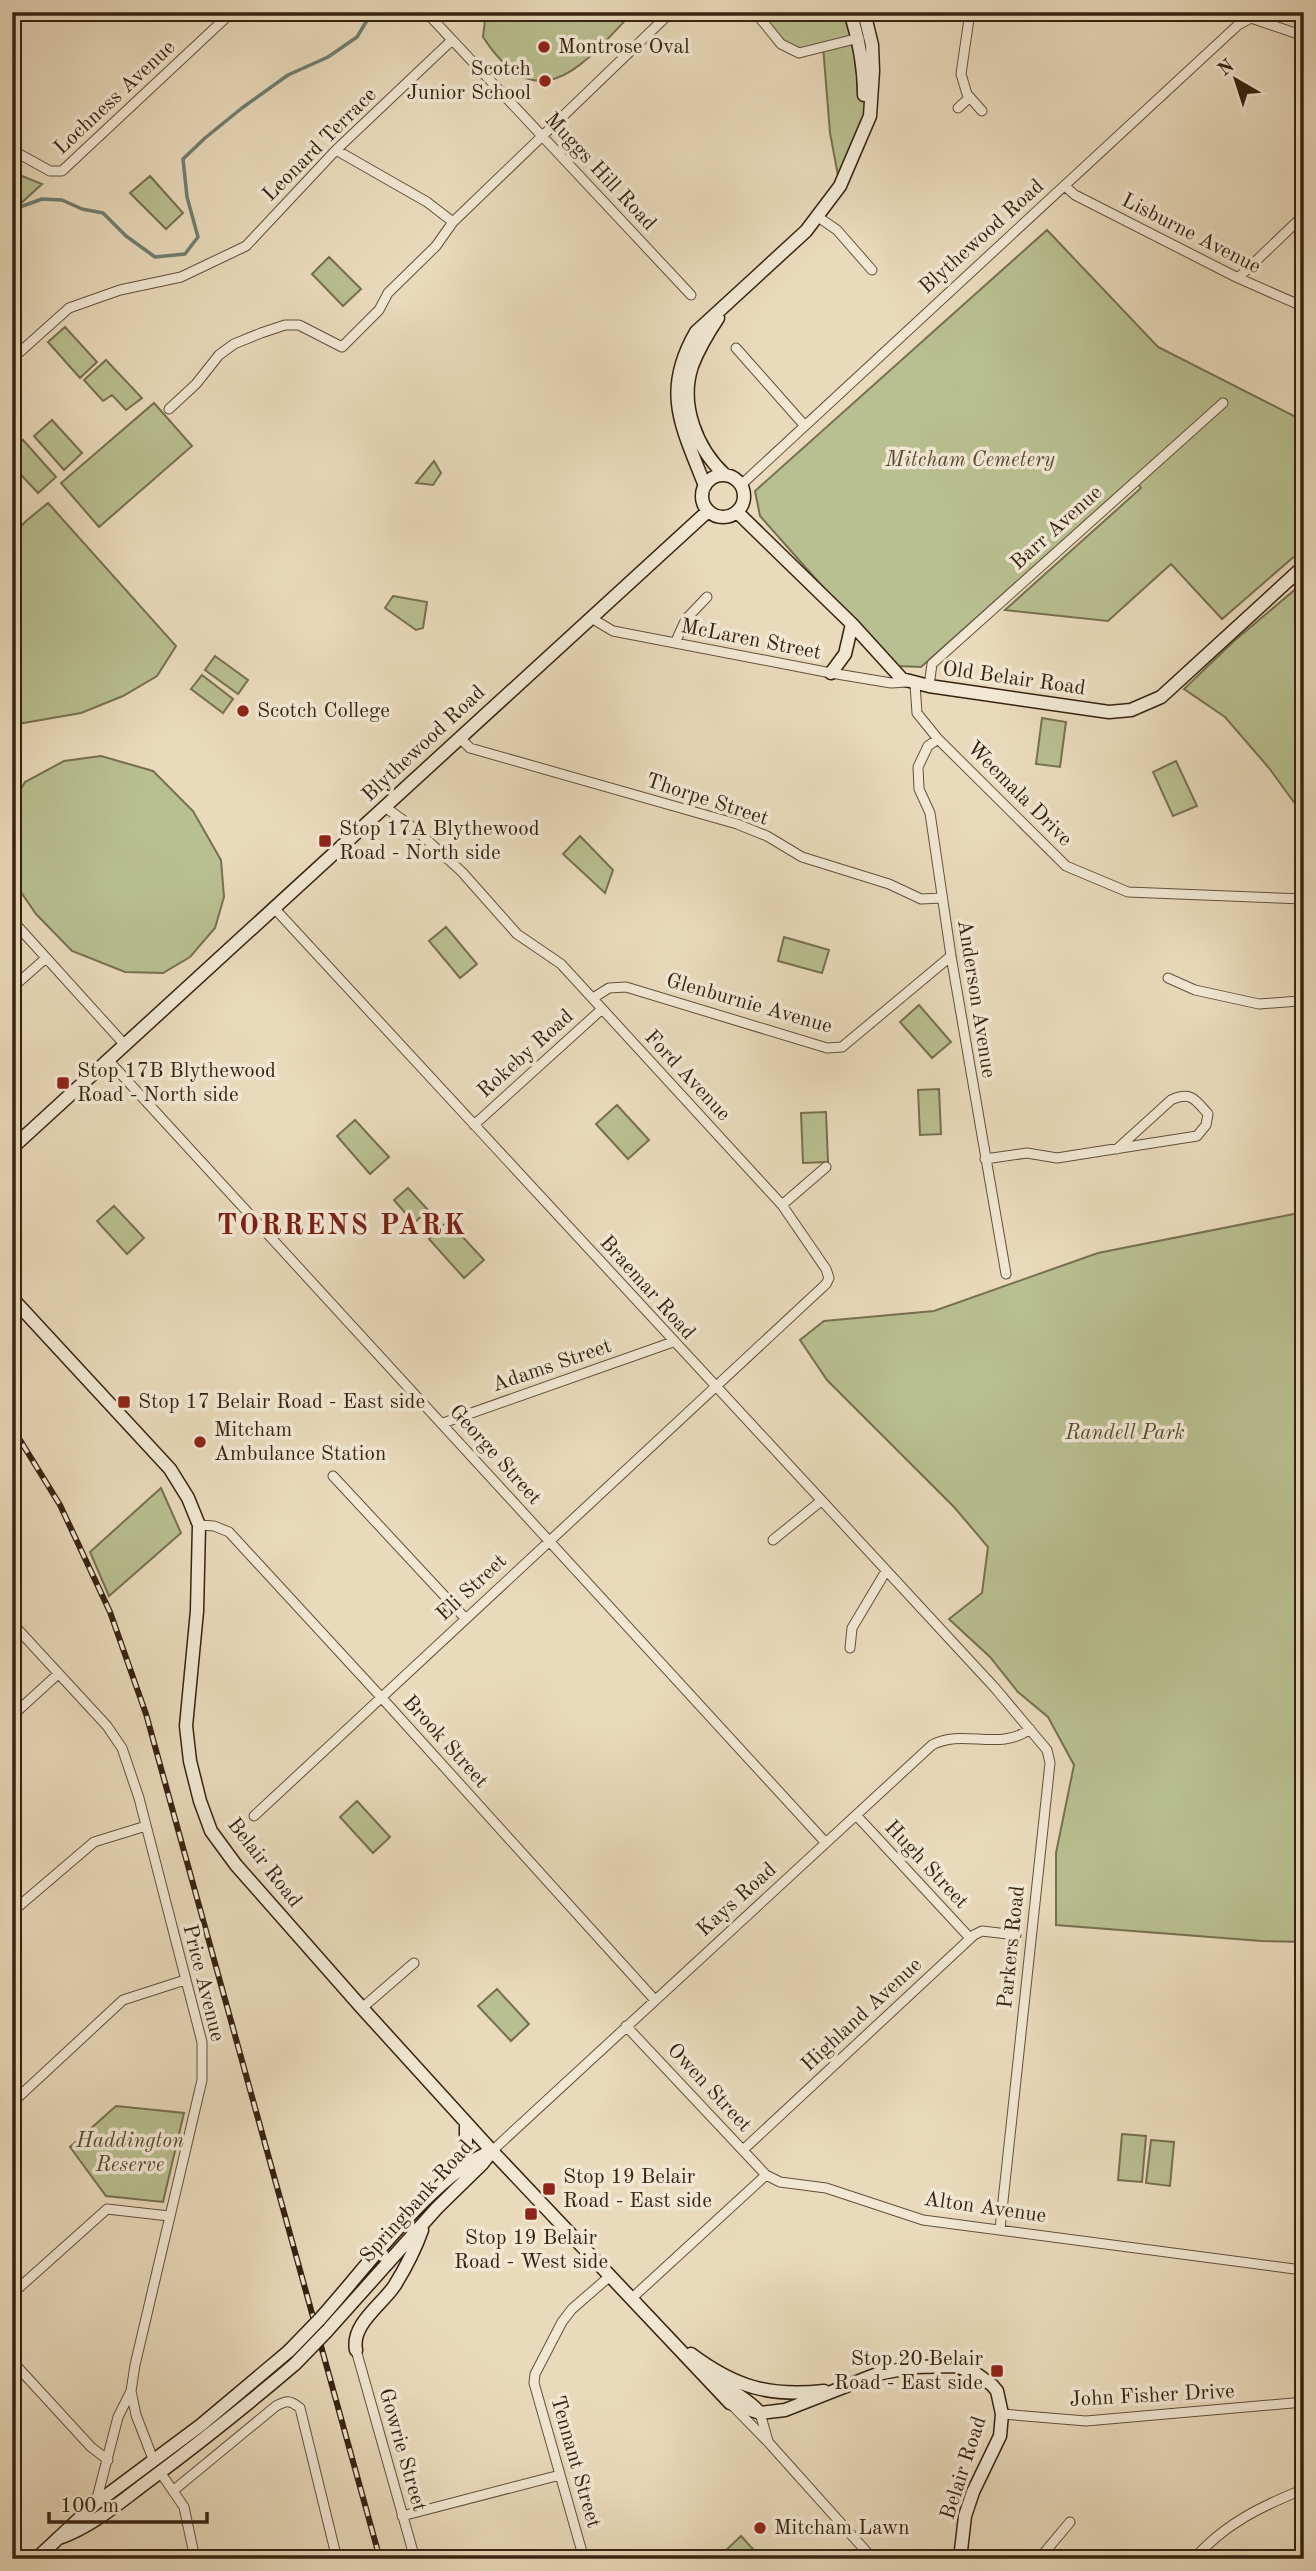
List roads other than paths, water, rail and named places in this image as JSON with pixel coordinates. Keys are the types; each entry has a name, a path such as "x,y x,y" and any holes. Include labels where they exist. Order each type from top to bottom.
{"main road":[{"path":"850,12 864,36"},
{"path":"705,486 713,478 724,475 741,485 744,499 737,512 726,517 718,516 708,511 703,502 705,486 681,424 676,400 685,352 696,332 818,217 841,186 860,140 864,12"},
{"path":"724,475 702,450 690,417 688,390 692,367 726,305"},
{"name":"Blythewood Road","path":"12,1149 708,511"},
{"path":"737,512 852,624 902,679 912,683"},
{"name":"Old Belair Road","path":"912,683 1109,712 1139,707 1161,697 1180,682 1304,566"},
{"path":"831,673 845,654 852,624"},
{"name":"Belair Road","path":"12,1297 170,1469 181,1485 199,1525 197,1611 186,1726 190,1761 200,1801 211,1831 223,1849 466,2123 730,2403 760,2413 785,2410 877,2374 914,2367 955,2366 974,2372 992,2385 1001,2405 1000,2436 972,2492 965,2516 960,2559"},
{"path":"446,2180 466,2150 466,2123"},
{"name":"Springbank Road","path":"58,2539 82,2530 252,2402 295,2364 393,2236 446,2180 475,2157 492,2151"},
{"name":"Springbank Road","path":"36,2559 95,2504 237,2396 289,2351 347,2310 492,2151"},
{"path":"356,2350 357,2333 404,2270 414,2252 424,2223"},
{"path":"347,2310 372,2312"},
{"name":"Belair Road","path":"667,2336 707,2365 740,2384 773,2392 838,2389"},
{"path":"707,2365 727,2389 748,2400 760,2413"},
{"path":"153,2459 160,2472"}],"street":[{"name":"Lochness Avenue","path":"12,150 50,171 62,171 232,12"},
{"name":"Muggs Hill Road","path":"426,12 691,295"},
{"path":"169,409 196,384 219,355 234,344 261,333 285,325 299,325 342,346 379,310 388,293 436,246 453,222 671,12"},
{"path":"755,12 781,44 799,53 864,36"},
{"path":"970,12 960,66 963,88 982,111"},
{"path":"1249,15 1304,36"},
{"name":"Blythewood Road","path":"741,485 1249,15"},
{"name":"Leonard Terrace","path":"12,359 69,308 120,290 181,277 246,246 337,150 451,41"},
{"path":"958,108 970,97"},
{"path":"337,150 427,202 453,222"},
{"name":"Lisburne Avenue","path":"1066,187 1075,195 1238,278 1304,307"},
{"path":"1238,278 1304,215"},
{"path":"818,217 837,230 872,270"},
{"path":"736,348 805,426"},
{"name":"Barr Avenue","path":"929,687 932,664 1223,403"},
{"path":"675,643 685,619 708,597"},
{"name":"McLaren Street","path":"591,618 613,631 831,673 891,683 912,683"},
{"name":"Weemala Drive","path":"912,683 917,713 938,739 1066,866 1128,892 1304,899"},
{"name":"Thorpe Street","path":"459,737 470,748 756,830 802,856 889,884 921,899 942,898"},
{"name":"Anderson Avenue","path":"938,739 928,746 918,767 919,789 930,813 951,956 1006,1274"},
{"name":"Ford Avenue","path":"386,807 415,829 462,872 517,934 561,964 782,1205 827,1269 829,1278 826,1284 713,1386"},
{"name":"Braemar Road","path":"275,909 713,1386 995,1688"},
{"path":"12,920 125,1045"},
{"name":"Glenburnie Avenue","path":"593,998 609,988 626,987 827,1048 842,1047 951,956"},
{"path":"12,988 46,958"},
{"path":"1168,978 1195,990 1259,1004 1299,1001 1304,998"},
{"name":"Rokeby Road","path":"474,1125 602,1009"},
{"name":"George Street","path":"109,1061 826,1843"},
{"path":"985,1158 1027,1153 1057,1158 1117,1149 1197,1136 1206,1125 1208,1114 1194,1097 1182,1095 1171,1100 1117,1149"},
{"path":"782,1205 826,1167"},
{"name":"Adams Street","path":"443,1423 673,1342"},
{"name":"Eli Street","path":"254,1816 713,1386"},
{"path":"333,1476 465,1618"},
{"path":"773,1540 821,1502"},
{"name":"Brook Street","path":"199,1525 214,1526 229,1532 654,1999"},
{"path":"850,1648 852,1628 886,1571"},
{"name":"Price Avenue","path":"12,1623 107,1726 122,1748 146,1826 202,2042 204,2062 131,2391 118,2417 95,2504"},
{"path":"12,1716 58,1674"},
{"name":"Parkers Road","path":"995,1688 1047,1750 1050,1763 1000,2228"},
{"name":"Kays Road","path":"492,2151 932,1745 942,1739 1007,1740 1020,1737 1030,1729"},
{"name":"Hugh Street","path":"856,1815 970,1938"},
{"path":"12,1912 94,1842 146,1826"},
{"path":"970,1938 982,1931 1016,1935"},
{"name":"Highland Avenue","path":"743,2150 970,1938"},
{"path":"362,2008 414,1963"},
{"path":"12,2103 123,2000 185,1980"},
{"name":"Owen Street","path":"626,2026 765,2175"},
{"path":"631,2299 765,2175"},
{"name":"Alton Avenue","path":"765,2175 780,2182 826,2188 923,2220 1000,2228 1302,2270"},
{"path":"12,2294 107,2209 169,2216"},
{"name":"Tennant Street","path":"584,2559 534,2383 535,2374 562,2322 610,2276"},
{"name":"Gowrie Street","path":"356,2350 415,2559"},
{"path":"12,2361 91,2446 108,2460"},
{"name":"Price Avenue","path":"131,2391 136,2415 153,2459"},
{"path":"174,2490 276,2406 291,2401 300,2408 337,2559"},
{"name":"John Fisher Drive","path":"1002,2414 1086,2421 1304,2402"},
{"path":"730,2403 873,2559"},
{"path":"760,2413 769,2443"},
{"path":"160,2472 184,2507 195,2559"},
{"path":"402,2516 561,2475"},
{"path":"1194,2559 1221,2531 1244,2516 1304,2489"},
{"path":"1039,2559 1070,2522"},
{"path":"12,2545 24,2559"}],"waterway":[{"path":"12,202 20,207 42,199 62,200 82,209 103,213 126,236 155,257 185,254 198,237 187,197 183,159 242,108 288,75 328,57 357,37 372,12"}],"railway":[{"path":"12,1427 60,1505 110,1612 146,1714 380,2559"}],"place":[{"name":"Montrose Oval","path":"544,47"},
{"name":"Scotch Junior School","path":"545,81"},
{"name":"Scotch College","path":"243,711"},
{"name":"Stop 17A Blythewood Road - North side","path":"325,841"},
{"name":"Stop 17B Blythewood Road - North side","path":"63,1083"},
{"name":"Stop 17 Belair Road - East side","path":"124,1402"},
{"name":"Mitcham Ambulance Station","path":"200,1442"},
{"name":"Stop 19 Belair Road - East side","path":"549,2189"},
{"name":"Stop 19 Belair Road - West side","path":"531,2214"},
{"name":"Stop 20 Belair Road - East side","path":"997,2371"},
{"name":"Mitcham Lawn","path":"760,2528"}],"district":[{"name":"TORRENS PARK","path":"342,1227"}],"park label":[{"name":"Mitcham Cemetery","path":"970,460"},
{"name":"Randell Park","path":"1125,1433"},
{"name":"Haddington Reserve","path":"130,2153"}]}
